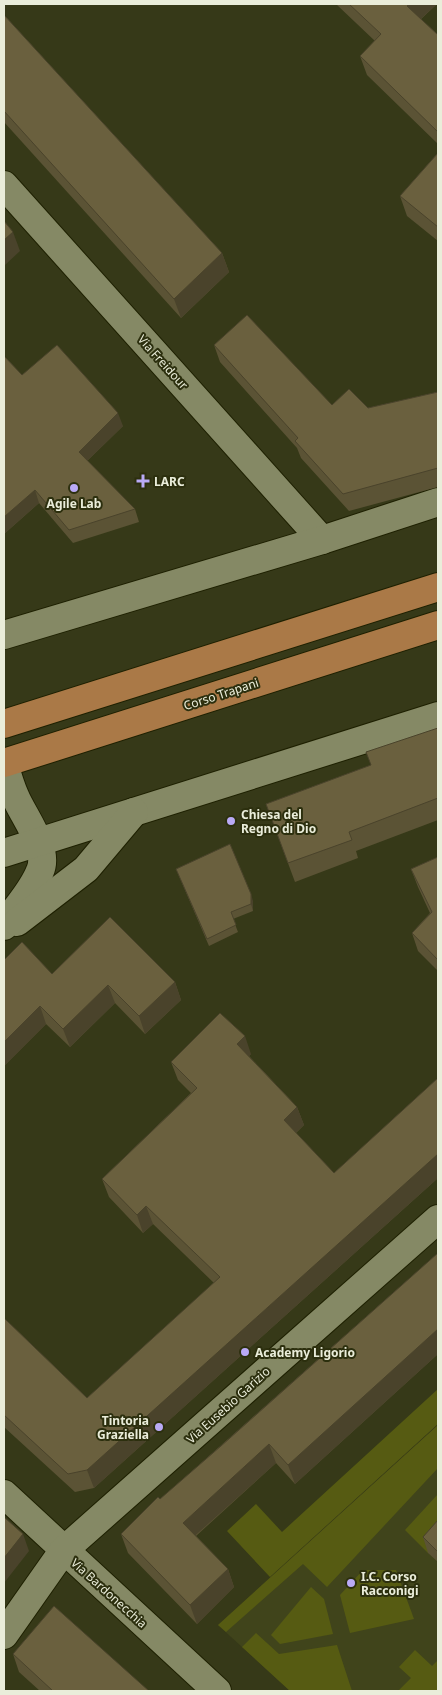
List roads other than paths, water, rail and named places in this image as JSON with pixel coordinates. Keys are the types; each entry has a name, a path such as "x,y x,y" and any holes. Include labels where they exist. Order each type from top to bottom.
{"main road":[{"path":"4,724 438,587"},
{"name":"Corso Trapani","path":"4,763 438,625"}],"street":[{"name":"Via Freidour","path":"4,185 322,540"},
{"path":"4,635 322,540 438,502"},
{"path":"4,853 438,716"},
{"path":"4,763 15,796 39,841 41,870 26,896 4,926"},
{"path":"4,932 86,869 135,812"},
{"name":"Via Eusebio Garizio","path":"4,1635 63,1551 438,1219"},
{"name":"Via Bardonecchia","path":"4,1494 63,1551 216,1691"}],"place":[{"name":"LARC","path":"143,481"},
{"name":"Agile Lab","path":"74,488"},
{"name":"Chiesa del Regno di Dio","path":"231,821"},
{"name":"Academy Ligorio","path":"245,1352"},
{"name":"Tintoria Graziella","path":"159,1427"},
{"name":"I.C. Corso Racconigi","path":"351,1583"}]}
